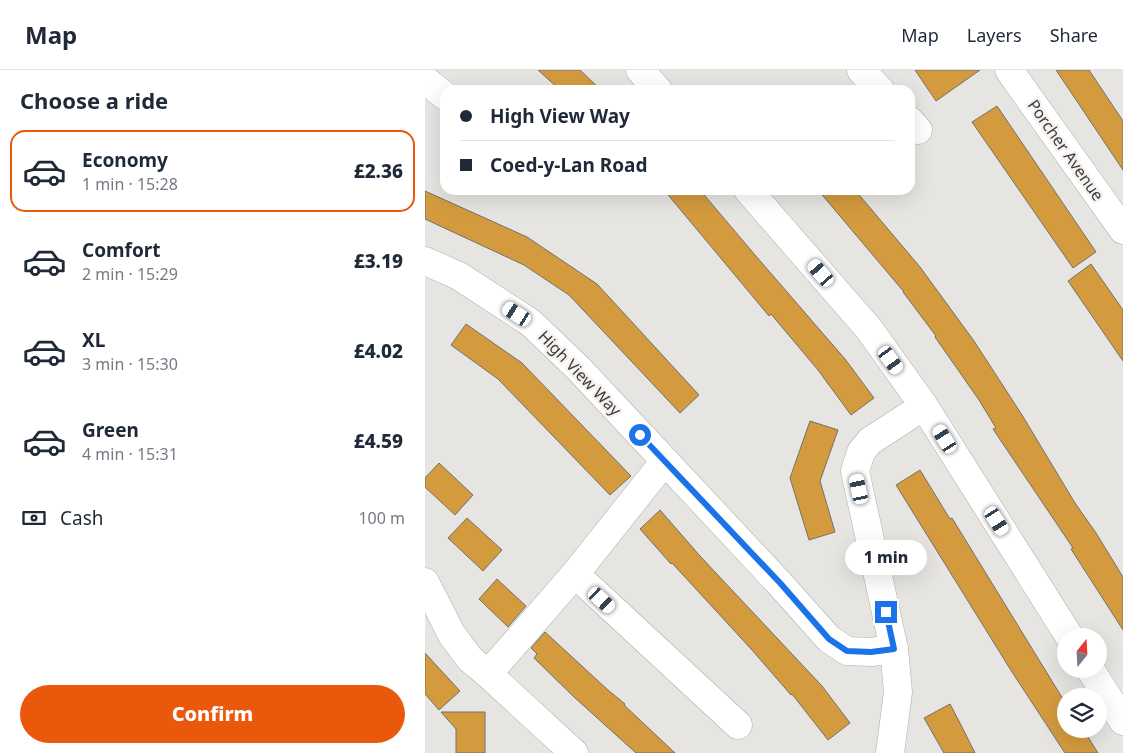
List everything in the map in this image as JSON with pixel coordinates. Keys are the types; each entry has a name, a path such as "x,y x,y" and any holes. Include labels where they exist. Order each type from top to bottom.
{"street":[{"path":"640,70 654,85"},
{"path":"861,70 875,85"},
{"name":"Porcher Avenue","path":"1009,70 1123,230"},
{"path":"425,80 440,92"},
{"path":"753,195 869,329 925,406 1064,628"},
{"name":"High View Way","path":"425,261 459,276 531,323 579,369 664,462 781,584 829,639 847,651 871,652 894,649"},
{"path":"890,753 898,692 894,649 855,471 861,452 871,441 925,406"},
{"path":"489,674 575,574 664,462"},
{"path":"575,574 738,725"},
{"path":"425,582 452,635 470,659 489,674 557,748"},
{"path":"1096,678 1123,722"}],"building":[{"path":"538,70 580,70 596,85 554,85"},
{"path":"915,70 980,70 936,101"},
{"path":"1056,70 1089,70 1123,121 1123,170"},
{"path":"997,106 1096,252 1073,268 972,122"},
{"path":"425,191 527,237 597,284 699,395 680,413 569,295 524,265 425,219"},
{"path":"668,195 704,195 845,359 874,398 851,415 818,370 771,314 769,316"},
{"path":"822,195 859,195 920,267 974,341 1123,577 1123,630 1071,549 1073,548 993,429 996,428 979,400 904,292"},
{"path":"1091,264 1123,310 1123,361 1068,281"},
{"path":"466,324 522,363 631,476 610,495 498,379 451,345"},
{"path":"810,421 838,430 820,481 835,532 809,540 790,478"},
{"path":"439,463 473,495 455,515 425,487 425,478"},
{"path":"920,470 950,519 952,518 1057,689 1057,738 1089,738 1098,753 1065,753 1012,672 896,485"},
{"path":"660,510 700,556 822,686 850,723 828,740 792,694 671,564 640,529"},
{"path":"467,518 502,550 483,571 448,538"},
{"path":"497,579 526,606 508,627 479,599"},
{"path":"545,632 625,704 675,753 636,753 574,697 534,658 537,654 531,648"},
{"path":"425,653 460,691 439,710 425,694"},
{"path":"950,704 975,753 944,753 924,718"},
{"path":"441,712 485,712 485,753 456,753 456,729"}],"route":[{"path":"640,435 781,584 829,639 847,651 871,652 894,649 886,612"}]}
